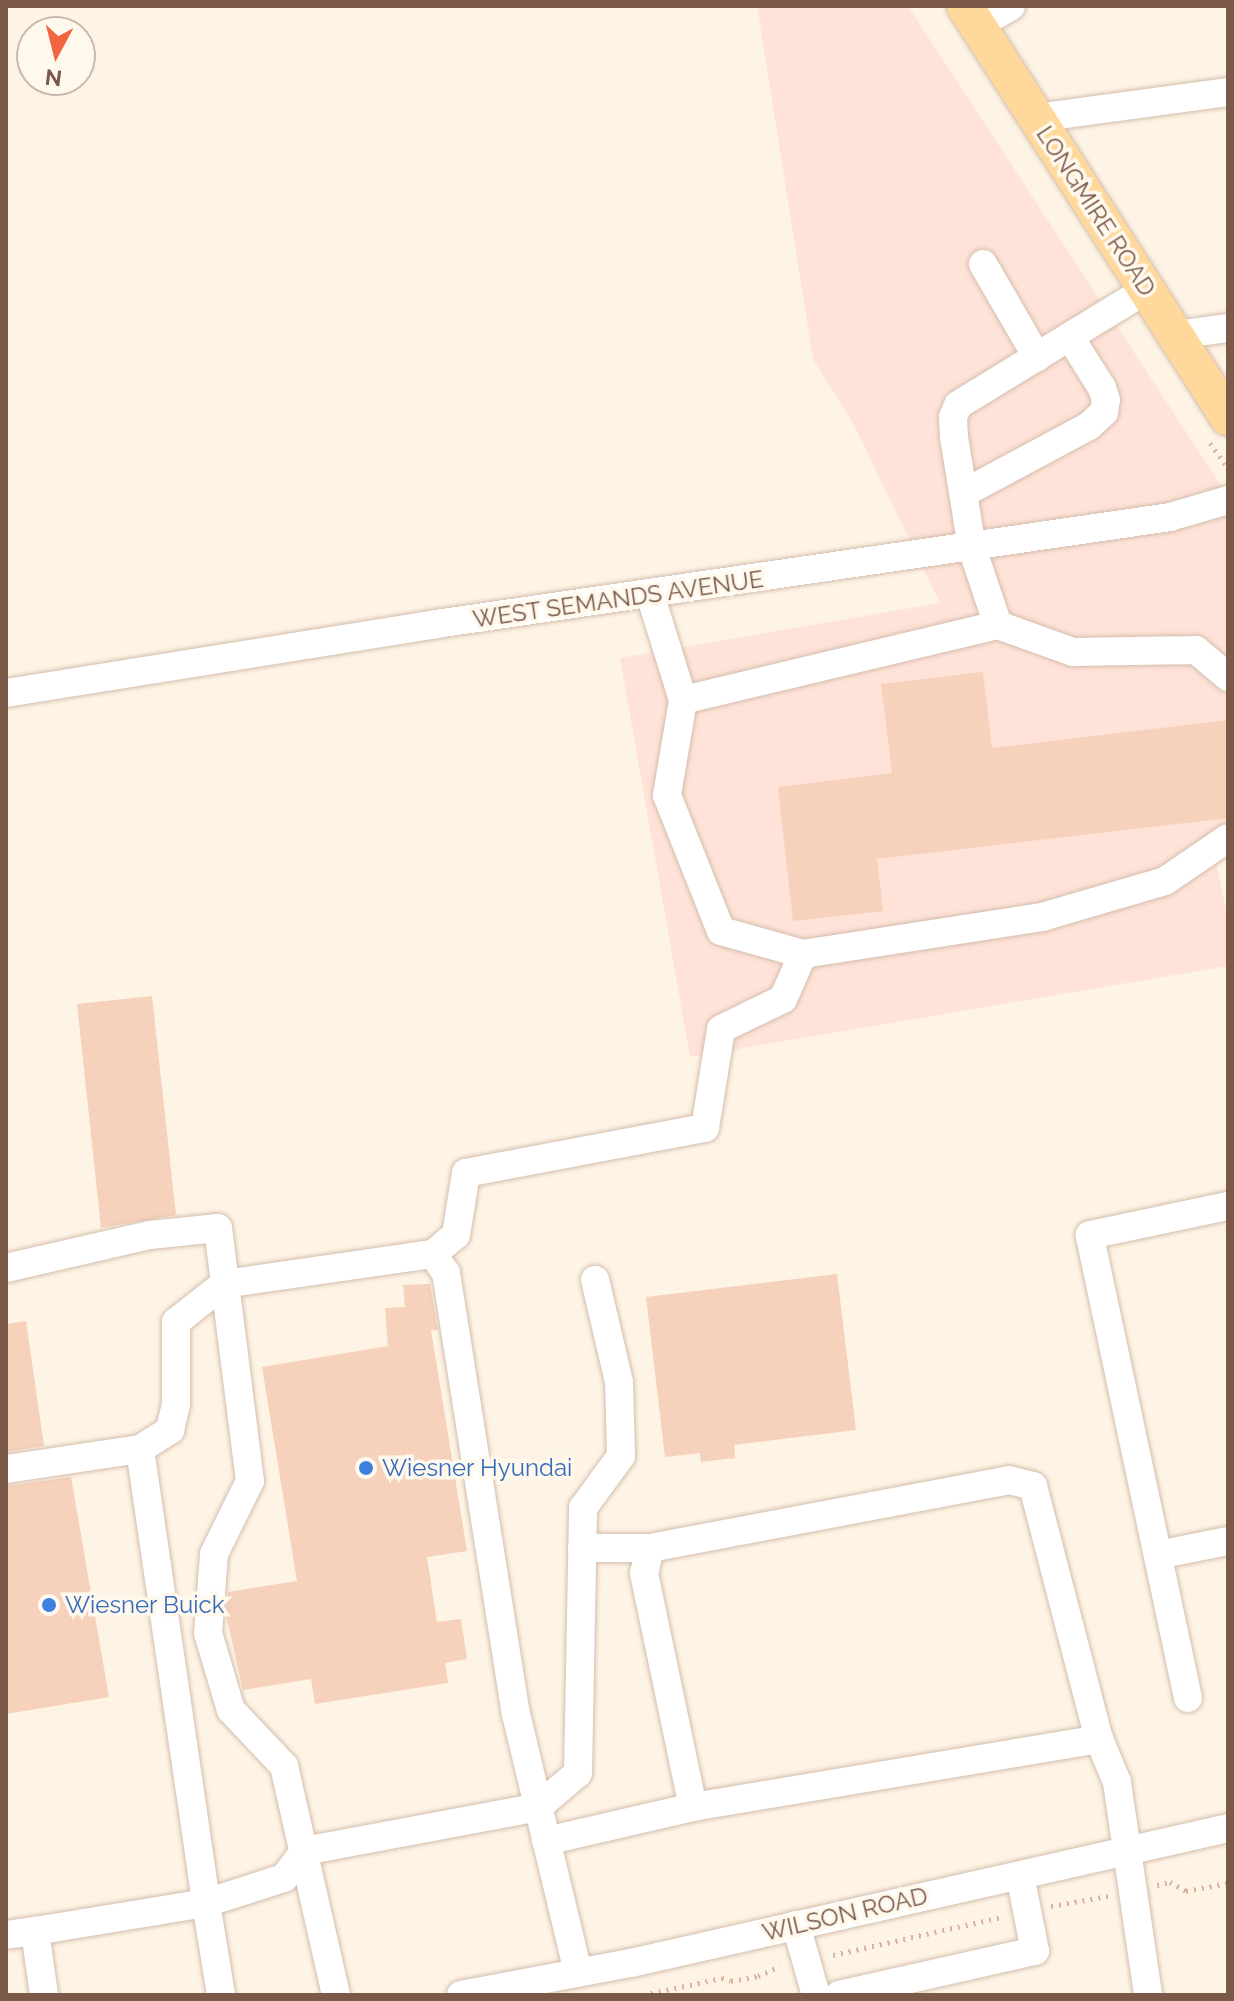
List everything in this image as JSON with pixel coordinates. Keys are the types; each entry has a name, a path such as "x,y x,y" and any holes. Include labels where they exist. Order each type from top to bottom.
{"main road":[{"name":"LONGMIRE ROAD","path":"971,16 1228,417"}],"street":[{"path":"971,16 1011,6"},
{"path":"1036,118 1228,92"},
{"path":"983,264 1037,357"},
{"path":"998,625 972,548 954,427 958,405 1146,290"},
{"path":"1176,335 1228,328"},
{"path":"964,493 1098,420 1104,412 1106,400 1102,388 1070,337"},
{"name":"WEST SEMANDS AVENUE","path":"6,693 1170,517 1228,500"},
{"path":"650,594 683,700 667,795 721,931 803,954 1042,917 1165,881 1228,838"},
{"path":"683,700 998,625 1073,652 1196,650 1228,677"},
{"path":"6,1469 140,1449 170,1430 176,1405 176,1322 224,1284 433,1254 456,1235 466,1173 705,1128 721,1029 783,999 803,954"},
{"path":"1188,1698 1090,1235 1228,1206"},
{"path":"6,1268 150,1235 218,1228 250,1481 214,1554 208,1633 231,1710 284,1766 336,1995"},
{"path":"433,1254 446,1273 516,1714 546,1841 565,1982"},
{"path":"6,1935 206,1903 284,1878 304,1851 538,1807 578,1773 583,1508 621,1456 619,1382 595,1280"},
{"path":"140,1449 221,1995"},
{"path":"582,1548 650,1548 1009,1480 1033,1486 1099,1739 1117,1782 1148,1995"},
{"path":"1158,1555 1228,1541"},
{"path":"650,1548 644,1573 693,1807"},
{"path":"546,1841 693,1807 1099,1739"},
{"name":"WILSON ROAD","path":"461,1995 565,1982 796,1925 1228,1828"},
{"path":"839,1995 1035,1951 1020,1875"},
{"path":"796,1925 816,1995"},
{"path":"35,1931 44,1995"}],"path":[{"path":"643,1995 722,1978 731,1981 758,1976 779,1966 1133,1889 1170,1882 1186,1891 1228,1883"}],"shaded area":[{"path":"757,6 908,6 1228,496 1228,855 1216,863 1228,920 1228,966 690,1057 620,658 940,603 854,425 813,359"}],"building":[{"path":"983,672 992,748 1228,720 1228,818 877,859 883,911 793,921 778,787 892,773 881,684"},
{"path":"152,996 176,1215 101,1228 77,1004"},
{"path":"837,1274 856,1430 734,1445 735,1458 701,1462 700,1453 665,1457 646,1297"},
{"name":"Wiesner Hyundai","path":"430,1284 438,1330 431,1330 467,1551 427,1557 437,1622 461,1619 467,1659 445,1663 448,1683 315,1704 311,1679 243,1690 226,1615 228,1592 297,1581 262,1367 388,1346 385,1308 405,1307 403,1285"},
{"path":"26,1321 44,1446 6,1452 6,1324"},
{"name":"Wiesner Buick","path":"71,1477 109,1697 6,1714 6,1486"}],"place":[{"name":"Wiesner Hyundai","path":"366,1468"},
{"name":"Wiesner Buick","path":"49,1605"}]}
